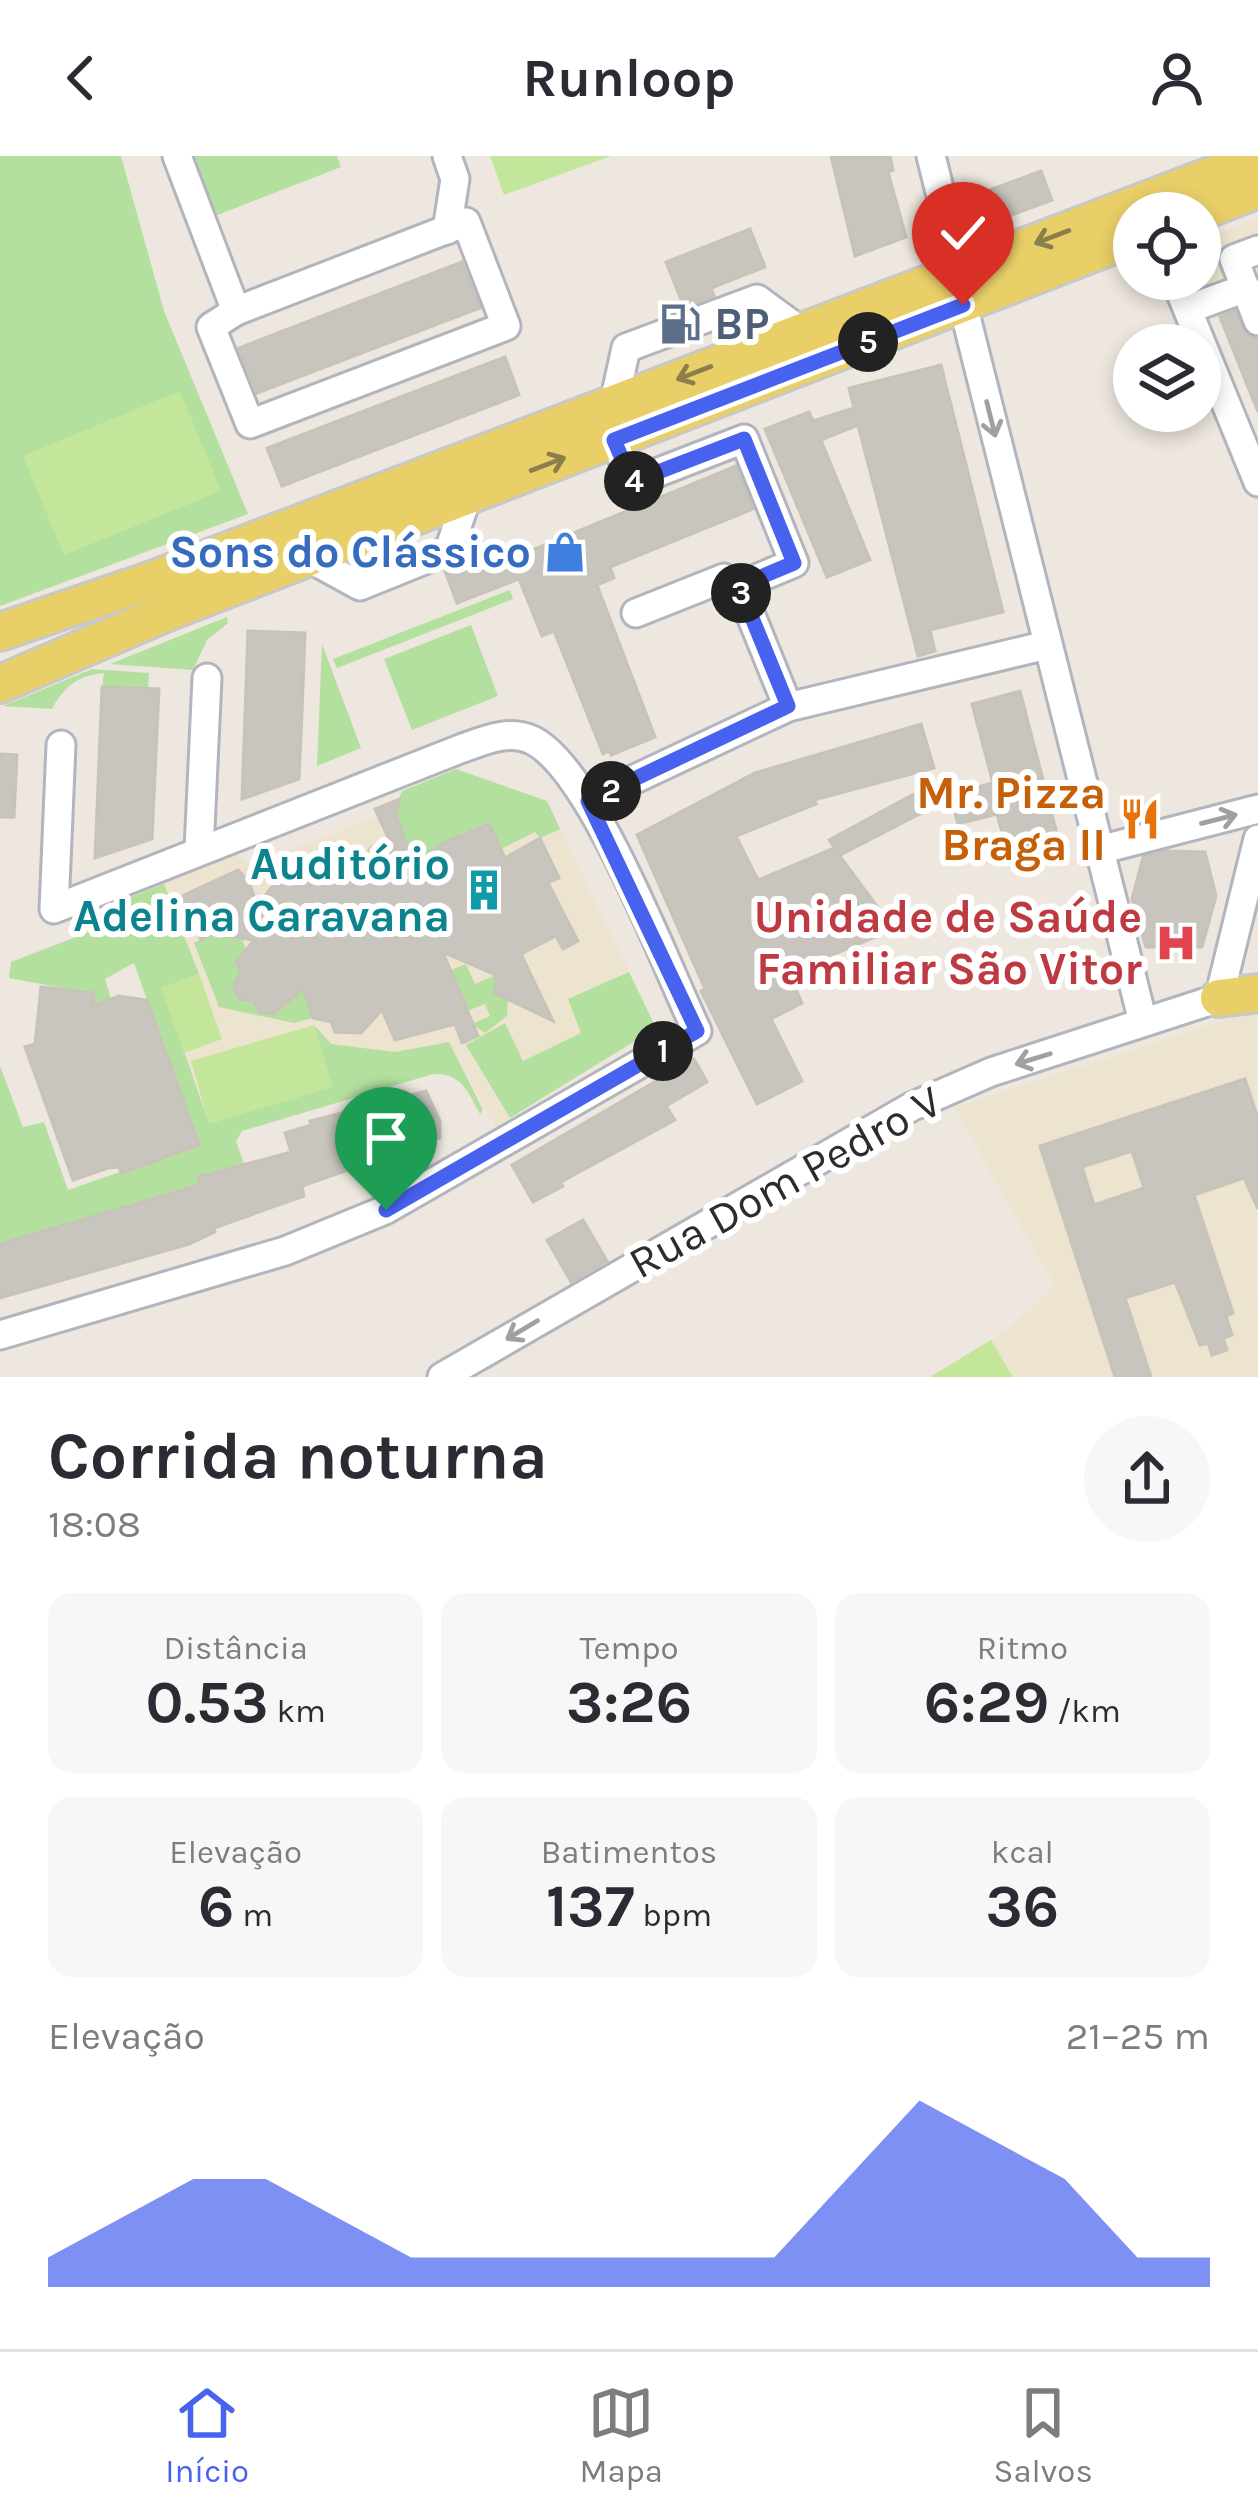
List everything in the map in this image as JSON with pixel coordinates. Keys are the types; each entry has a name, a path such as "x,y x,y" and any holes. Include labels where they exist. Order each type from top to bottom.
{"main road":[{"path":"1180,192 1258,158"},
{"path":"1221,204 1258,189"},
{"path":"7,646 158,596 962,289 1113,222"},
{"path":"0,684 158,596 307,557 468,494 802,332 1113,243"},
{"path":"1219,998 1258,993"}],"street":[{"path":"177,156 236,311"},
{"path":"447,156 455,179 447,230"},
{"path":"931,156 1047,644 1144,1022"},
{"path":"466,222 506,326 250,424 211,327 236,311 466,222"},
{"path":"1258,250 1234,259 1258,321"},
{"path":"1188,309 1246,288"},
{"path":"1184,300 1258,482"},
{"path":"614,422 632,482 744,439 794,563 739,586"},
{"path":"636,613 724,578 739,586 788,706"},
{"path":"588,801 788,706 1047,644"},
{"path":"199,850 207,678"},
{"path":"0,1335 285,1251 386,1210 697,1031 588,801 554,756 530,739 501,735 460,748 54,909 62,745"},
{"path":"1099,850 1258,809"},
{"path":"1219,998 1258,838"},
{"name":"Rua Dom Pedro V","path":"442,1377 911,1107 991,1072 1219,998"}],"shaded area":[{"path":"1258,218 1258,415 1213,300 1221,300 1221,233"},
{"path":"456,769 547,801 656,1028 495,1127 450,1046 209,1124 130,897 237,854 251,865 397,809 402,791"},
{"path":"1255,1011 1258,1377 930,1377 1009,1329 1055,1286 954,1107"}],"green space":[{"path":"0,156 121,156 164,311 248,514 0,606"},
{"path":"192,156 337,156 341,167 215,216"},
{"path":"490,156 611,156 504,195"},
{"path":"180,391 221,491 64,555 23,456"},
{"path":"510,590 513,599 337,668 333,659"},
{"path":"227,617 228,623 207,640 193,670 110,664"},
{"path":"471,625 498,696 412,730 384,659"},
{"path":"322,644 361,748 317,766"},
{"path":"92,669 149,673 148,689 102,687 104,673 73,684 52,709 3,706"},
{"path":"456,769 547,801 560,829 540,838 535,832 501,849 489,825 464,833 438,849 419,880 394,810 402,791"},
{"path":"164,884 199,974 162,988 209,1123 332,1087 314,1025 331,1044 395,1052 449,1042 483,1110 480,1114 457,1080 433,1074 242,1131 236,1141 244,1164 198,1177 200,1185 0,1244 0,1066 23,1127 44,1122 68,1190 198,1145 134,963 105,979 111,999 92,1006 94,994 9,978 11,962 128,917 123,900"},
{"path":"212,934 242,938 246,950 236,962 241,972 233,986 239,999 253,1001 259,1012 272,1014 319,961 313,1018 294,1023 219,1007 194,943"},
{"path":"466,964 475,984 496,975 495,992 508,999 507,1016 485,1033 472,1024 490,1016 485,1004 467,1011 451,970"},
{"path":"629,972 656,1028 510,1118 466,1045 505,1023 523,1061 581,1033 568,999"},
{"path":"199,974 222,1039 184,1053 161,988"},
{"path":"314,1025 332,1087 209,1124 191,1061"},
{"path":"991,1340 1013,1377 930,1377"}],"building":[{"path":"831,156 890,156 893,170 888,172 906,237 855,256"},
{"path":"1041,171 1052,200 979,227 968,198"},
{"path":"750,229 765,267 711,288 714,296 684,307 666,262"},
{"path":"462,262 480,308 257,393 239,348"},
{"path":"1235,311 1246,334 1258,339 1258,412 1220,317"},
{"path":"505,357 519,395 282,486 267,448"},
{"path":"941,365 1003,612 930,630 935,651 918,656 858,425 821,440 870,560 827,577 765,429 809,412 813,421 854,408 849,388"},
{"path":"736,466 753,509 610,567 614,578 597,585 655,737 603,754 554,631 542,636 519,579 457,603 445,571 469,561 474,574"},
{"path":"248,631 305,633 299,779 242,799"},
{"path":"102,687 159,689 152,839 95,858"},
{"path":"1020,691 1062,853 1011,867 997,814 958,824 950,794 993,783 972,704"},
{"path":"921,724 934,768 814,800 816,804 736,836 758,880 834,848 894,929 789,973 802,1003 771,1019 802,1081 757,1104 701,991 705,989 637,835 755,773"},
{"path":"0,754 17,755 14,817 0,817"},
{"path":"938,781 943,802 840,855 829,840"},
{"path":"400,799 396,815 414,866 441,844 489,824 505,858 540,838 559,878 548,883 578,941 563,949 556,936 521,954 553,1021 495,993 496,975 443,952 478,1036 462,1043 455,1024 395,1040 382,1010 361,1033 335,1032 331,1022 313,1018 303,989 273,1014 259,1012 253,1001 239,999 233,986 241,972 236,962 254,940 212,934 201,940 182,896 238,870 249,881 257,905 277,881 293,883 298,873 315,875 324,864 340,866 349,855 364,856 372,847 393,848 375,809"},
{"path":"1166,851 1205,852 1216,896 1202,947 1146,947 1132,899 1143,857"},
{"path":"41,987 94,993 92,1006 119,996 147,1000 199,1145 121,1173 119,1167 108,1168 73,1180 25,1047 35,1044"},
{"path":"694,1059 707,1082 666,1106 675,1120 533,1202 512,1165"},
{"path":"1245,1079 1258,1118 1258,1209 1244,1178 1194,1195 1233,1313 1226,1316 1232,1335 1223,1338 1227,1350 1212,1355 1208,1343 1200,1345 1175,1282 1125,1298 1151,1377 1115,1377 1040,1146","holes":["1132,1151 1144,1188 1094,1205 1082,1167"]},
{"path":"426,1091 440,1121 440,1138 302,1186 304,1196 214,1228 215,1232 189,1244 0,1298 0,1244 200,1185 198,1177 291,1152 285,1133 311,1125 310,1121"},
{"path":"583,1220 607,1261 571,1282 547,1240"}],"place":[{"name":"BP","path":"680,324"},
{"name":"Sons do Clássico","path":"565,552"},
{"name":"Mr. Pizza Braga II","path":"1140,819"},
{"name":"Auditório Adelina Caravana","path":"484,890"},
{"name":"Unidade de Saúde Familiar São Vitor","path":"1176,943"}],"route":[{"path":"386,1210 697,1031 588,801 788,706 739,586 794,563 744,439 632,482 614,440 963,305"}]}
